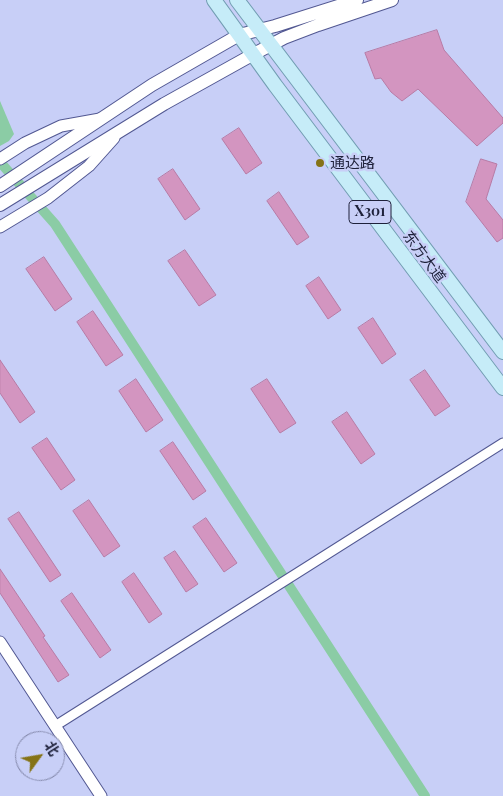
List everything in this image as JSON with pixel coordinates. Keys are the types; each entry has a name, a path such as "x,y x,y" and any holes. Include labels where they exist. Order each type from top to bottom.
{"main road":[{"name":"东方大道","path":"214,0 252,55 503,388"},
{"name":"东方大道","path":"236,0 503,352"},
{"path":"0,186 152,85 239,35 258,31 357,0"},
{"path":"0,205 164,104 284,38 392,0"}],"street":[{"path":"0,159 25,143 61,126 102,119"},
{"path":"0,227 48,198 89,166 116,135"},
{"path":"55,726 503,443"},
{"path":"0,642 101,796"}],"shaded area":[{"path":"0,101 14,134 9,141 0,146"}],"building":[{"path":"437,30 444,50 503,118 503,123 477,146 418,89 402,101 391,92 381,78 375,79 365,53"},
{"path":"239,128 262,163 246,174 222,139"},
{"path":"481,159 497,164 486,199 503,220 503,238 497,242 466,202"},
{"path":"173,169 200,209 185,220 158,179"},
{"path":"279,192 309,237 297,245 267,201"},
{"path":"185,250 216,295 199,306 168,261"},
{"path":"44,257 72,299 55,311 26,269"},
{"path":"319,277 341,310 328,319 306,286"},
{"path":"93,311 123,355 106,366 77,322"},
{"path":"373,318 396,354 382,364 358,328"},
{"path":"0,360 35,412 20,423 0,393"},
{"path":"425,370 450,406 435,416 410,380"},
{"path":"136,379 163,420 146,432 119,391"},
{"path":"267,379 296,423 280,433 251,389"},
{"path":"347,412 375,454 361,464 332,422"},
{"path":"47,438 75,480 61,490 32,448"},
{"path":"173,442 206,491 193,500 160,451"},
{"path":"89,500 120,546 104,557 73,511"},
{"path":"19,512 61,575 50,582 8,519"},
{"path":"206,518 237,563 224,572 193,527"},
{"path":"175,551 198,584 186,592 164,558"},
{"path":"0,569 69,675 58,682 0,593"},
{"path":"134,573 162,614 149,623 122,582"},
{"path":"72,593 111,650 100,658 61,601"}],"waterway":[{"path":"0,162 55,224 425,796"}],"place":[{"name":"通达路","path":"320,163"}]}
